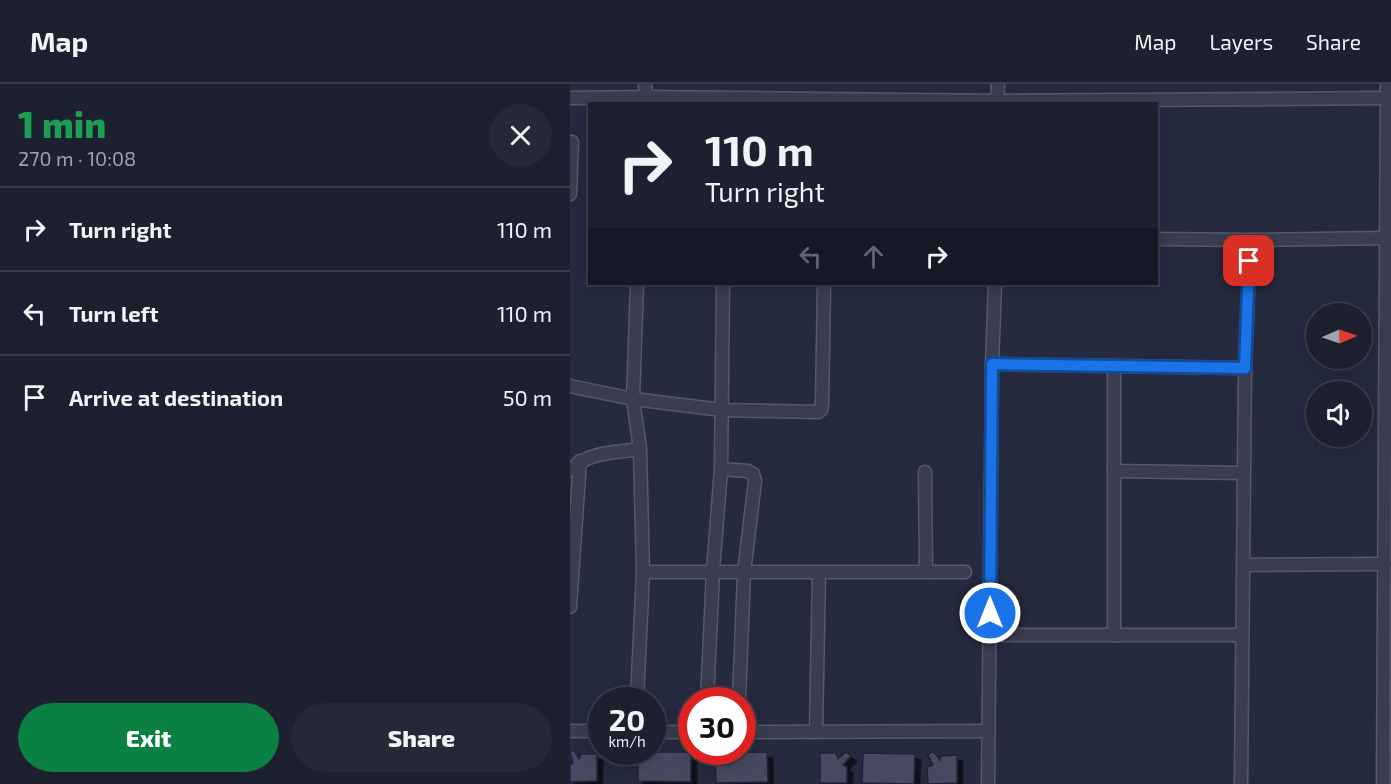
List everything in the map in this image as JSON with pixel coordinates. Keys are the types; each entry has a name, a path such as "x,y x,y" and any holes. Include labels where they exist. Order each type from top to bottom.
{"street":[{"path":"997,102 998,84"},
{"path":"1383,784 1387,84"},
{"path":"570,98 645,90 997,102 1387,98"},
{"path":"570,194 572,142"},
{"path":"1158,239 1386,238"},
{"path":"1241,784 1243,473 1250,240"},
{"path":"637,285 633,399 640,449 643,572 638,687"},
{"path":"708,687 712,571 721,469 723,285"},
{"path":"570,386 633,399 722,410 818,412 821,410 824,285"},
{"path":"988,784 992,364 995,285"},
{"path":"992,364 1245,368"},
{"path":"1114,366 1114,635"},
{"path":"570,470 580,461 592,456 640,449"},
{"path":"570,607 580,461"},
{"path":"721,469 748,471 753,474 755,481 744,573 740,687"},
{"path":"1114,471 1243,473"},
{"path":"926,472 926,572"},
{"path":"1243,565 1385,564"},
{"path":"643,572 964,572"},
{"path":"816,732 819,572"},
{"path":"990,635 1242,635"},
{"path":"570,731 588,731"},
{"path":"756,732 989,731"}],"building":[{"path":"574,750 579,759 581,754 588,754 588,765 597,765 597,781 570,782 570,765 573,763 570,752"},
{"path":"933,751 940,760 941,756 957,755 957,783 928,784 927,767 933,765 928,755"},
{"path":"666,752 678,752 678,765 691,765 691,782 638,781 638,765 666,765"},
{"path":"756,752 767,752 768,782 716,783 715,765 756,765"},
{"path":"846,752 851,756 843,765 847,767 847,783 820,783 820,753 836,753 838,759"},
{"path":"863,753 915,754 914,784 862,783"}],"route":[{"path":"990,613 992,364 1245,368 1249,261"}]}
